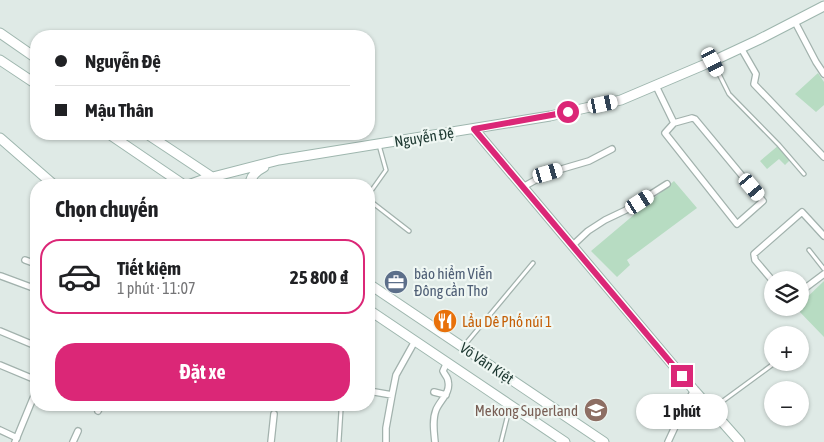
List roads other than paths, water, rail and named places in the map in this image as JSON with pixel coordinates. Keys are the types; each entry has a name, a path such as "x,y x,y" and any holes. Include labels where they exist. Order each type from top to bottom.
{"street":[{"name":"Nguyễn Đệ","path":"205,179 279,160 550,116 621,100 713,62 824,6"},
{"path":"795,22 824,74"},
{"path":"0,33 30,54"},
{"path":"741,48 756,74 754,84 824,157"},
{"path":"0,60 30,80"},
{"path":"656,86 674,123"},
{"path":"692,118 695,119 764,201 737,224 665,133 674,123 692,118"},
{"path":"474,129 740,442"},
{"path":"0,138 47,179"},
{"path":"118,140 175,179"},
{"path":"156,140 216,179"},
{"path":"523,187 548,173 589,161 612,149"},
{"path":"251,179 252,175 260,169 279,160"},
{"path":"572,246 588,231 667,184"},
{"path":"764,271 755,260 754,254 802,212 824,236"},
{"path":"25,260 30,262"},
{"path":"809,285 824,274"},
{"path":"1,276 30,287"},
{"name":"Võ Văn Kiệt","path":"375,288 604,442"},
{"name":"Võ Văn Kiệt","path":"375,314 565,442"},
{"path":"0,331 30,344"},
{"path":"386,442 386,428 396,375 415,341"},
{"path":"435,442 435,412 448,391 448,381 443,371 447,362"},
{"path":"0,365 30,378"},
{"path":"668,442 694,390"},
{"path":"375,392 392,395"},
{"path":"434,392 446,395"},
{"path":"0,430 16,440 30,406"},
{"path":"271,442 274,414"},
{"path":"73,442 78,432"}],"lane":[{"path":"713,62 729,94 779,145 804,174"},
{"path":"375,186 386,170 379,144"},
{"path":"375,205 409,231"},
{"path":"809,250 824,269"},
{"path":"463,347 533,263"},
{"path":"711,409 764,371"},
{"path":"501,442 510,405"},
{"path":"339,442 341,411"}],"place":[{"name":"bảo hiểm Viễn Đông cần Thơ","path":"396,282"},
{"name":"Lẩu Dê Phố núi 1","path":"445,321"},
{"name":"Mekong Superland","path":"596,410"}]}
